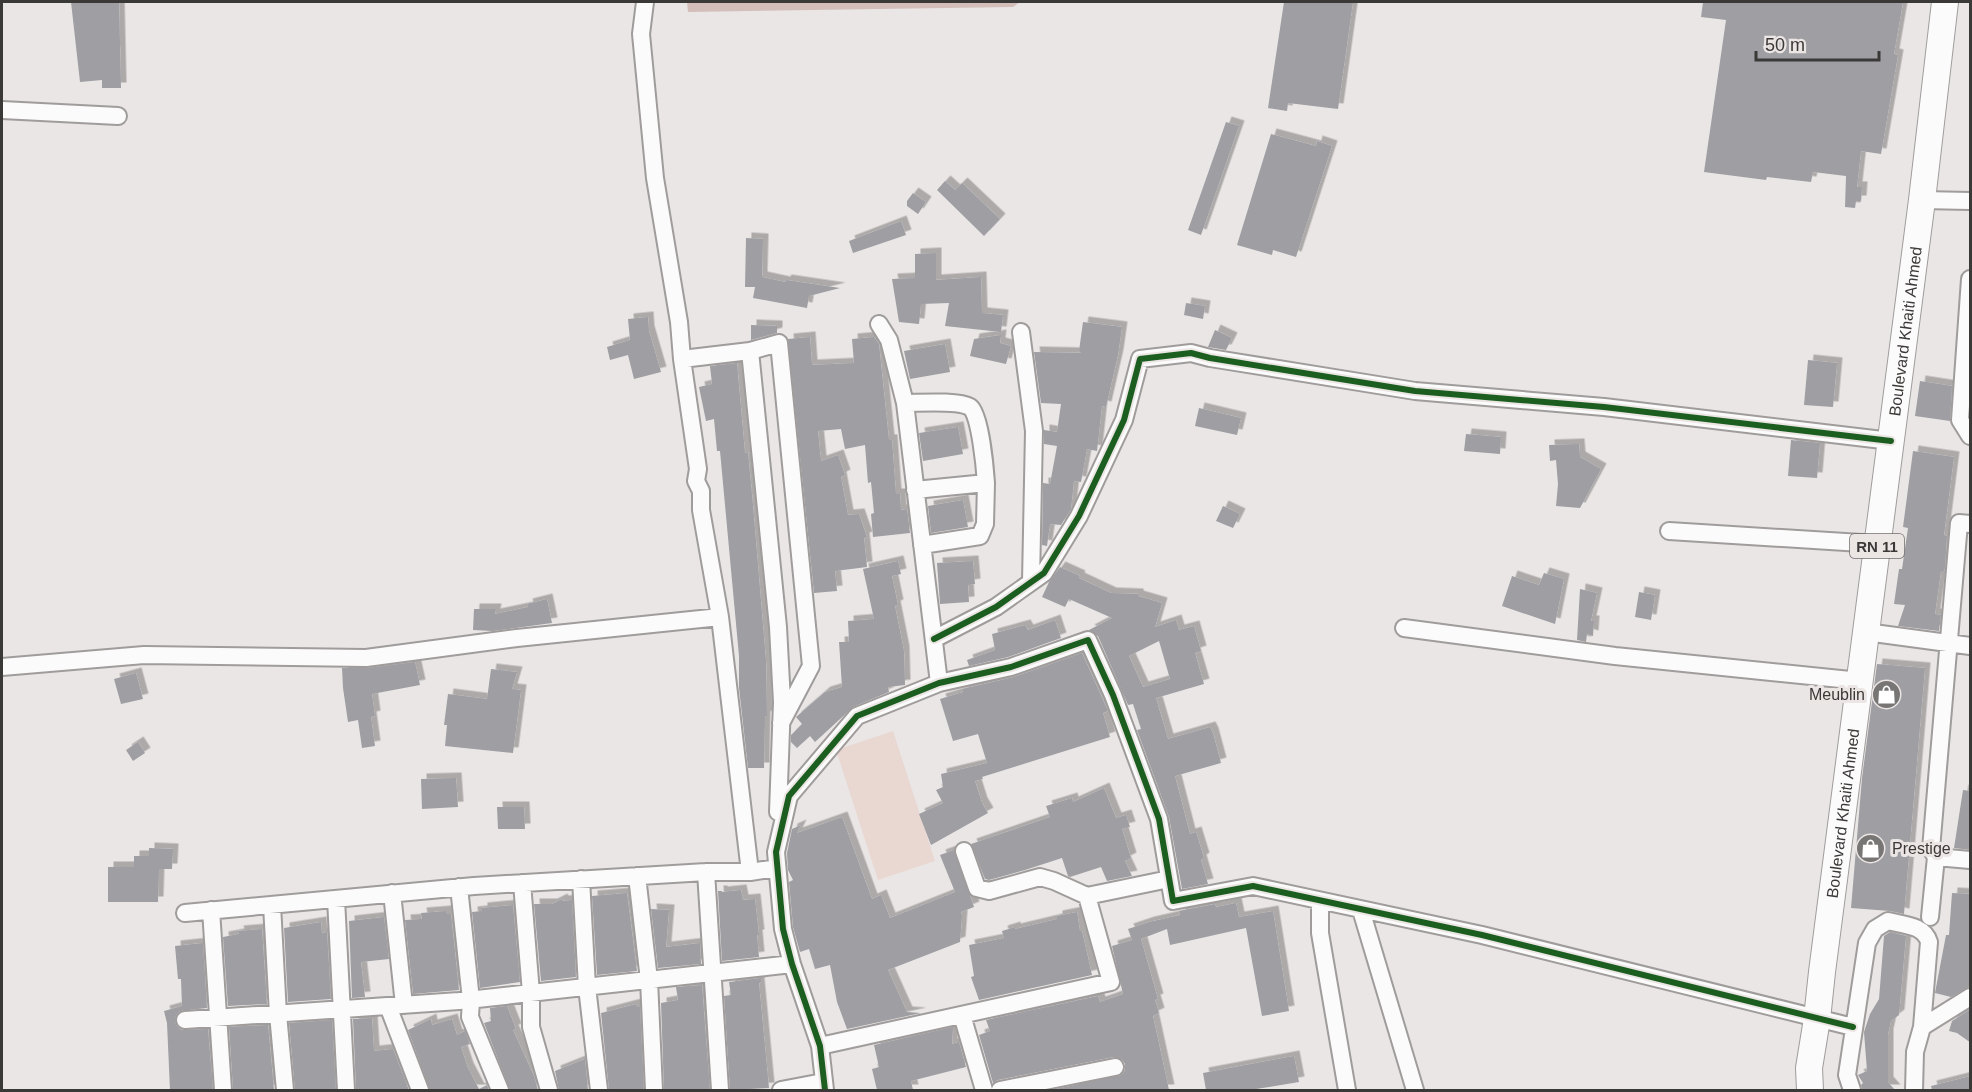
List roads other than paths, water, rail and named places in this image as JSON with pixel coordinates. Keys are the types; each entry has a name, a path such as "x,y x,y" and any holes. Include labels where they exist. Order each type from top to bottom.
{"highway":[{"name":"Boulevard Khaiti Ahmed","path":"1810,1090 1809,1068 1923,200 1945,2"}],"street":[{"path":"645,2 641,34 655,178 679,322 698,469 696,481 701,491 701,510 720,617 750,872"},
{"path":"2,110 118,116"},
{"path":"1923,200 1971,201"},
{"path":"1971,279 1960,420 1971,436"},
{"path":"879,324 889,340 905,403 939,683"},
{"path":"1021,332 1034,431 1031,582"},
{"path":"682,359 750,351 779,343 811,666 781,723"},
{"path":"750,351 778,627 782,702 777,860 783,929 792,964 820,1046 824,1086 780,1090"},
{"path":"934,639 996,607 1044,573 1079,516 1124,420 1140,359 1191,353 1415,391 1604,407 1891,441"},
{"path":"905,403 960,404 970,407 974,411 985,467 985,524 980,536 922,545"},
{"path":"915,490 986,483"},
{"path":"1971,524 1959,523 1931,849 1936,857 1971,860"},
{"path":"1669,531 1877,544"},
{"path":"2,667 144,655 366,658 517,638 720,617"},
{"path":"1404,628 1615,656 1860,681"},
{"path":"1866,632 1971,646"},
{"path":"777,860 789,796 857,716 939,683 1011,667 1088,640 1113,695 1159,819 1173,901 1253,886 1482,935 1853,1028"},
{"path":"964,851 977,888 989,891 1040,877 1087,896 1169,879"},
{"path":"1930,917 1936,857"},
{"path":"185,913 459,887 706,872 750,872 777,860"},
{"path":"706,872 720,1090"},
{"path":"637,876 649,980 654,1090"},
{"path":"581,879 587,987 599,1090"},
{"path":"522,883 531,993 531,1027 549,1090"},
{"path":"459,887 471,1000 470,1017 500,1090"},
{"path":"392,893 396,1006 420,1090"},
{"path":"820,1046 1111,982 1087,896"},
{"path":"336,899 346,1090"},
{"path":"1320,901 1320,933 1347,1090"},
{"path":"272,904 285,1090"},
{"path":"211,910 223,1090"},
{"path":"1361,910 1415,1090"},
{"path":"1852,1090 1847,1076 1867,943 1875,929 1888,921 1921,929 1929,942 1922,1028 1915,1052 1914,1090"},
{"path":"185,1020 471,1000 792,964"},
{"path":"1922,1028 1971,997"},
{"path":"962,1015 984,1090"},
{"path":"1000,1090 1115,1067"}],"place":[{"name":"Meublin","path":"1886,694"},
{"name":"Prestige","path":"1871,848"}]}
